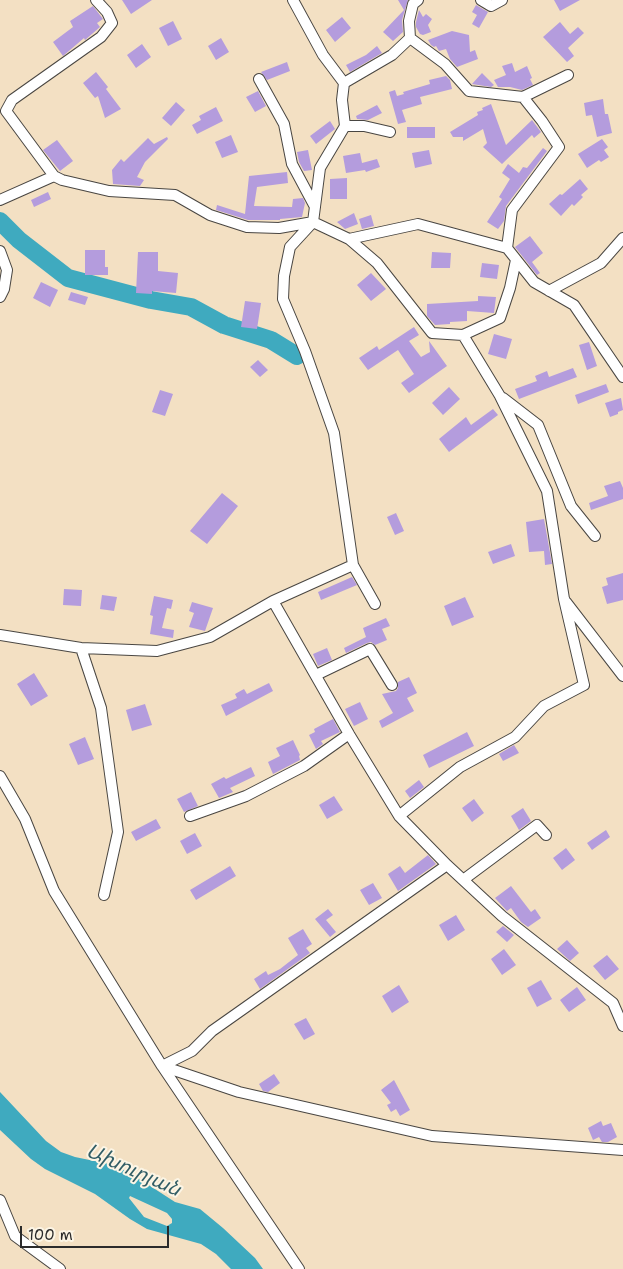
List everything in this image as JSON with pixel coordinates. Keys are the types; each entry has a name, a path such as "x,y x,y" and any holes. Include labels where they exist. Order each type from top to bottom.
{"street":[{"path":"96,0 112,23 101,37 12,100 4,113 54,176 62,180 109,191 175,195 210,215 247,227 279,228 313,222 349,239 377,263 432,333 463,335 500,318 510,288 516,260"},
{"path":"293,0 323,55 344,83 342,100 345,126 320,168 313,222 290,247 284,276 283,299 305,352 334,433 353,565 375,604"},
{"path":"410,38 409,21 413,4 418,0"},
{"path":"481,0 491,6 502,0"},
{"path":"344,83 392,55 410,38"},
{"path":"410,38 445,64 469,91 523,97 568,74"},
{"path":"259,79 284,124 292,164 315,207"},
{"path":"507,248 512,210 559,147 523,97"},
{"path":"345,126 364,126 390,132"},
{"path":"0,200 54,176"},
{"path":"349,239 418,224 507,248 534,282 574,305 623,377"},
{"path":"549,291 601,263 623,238"},
{"path":"0,251 7,270 4,289 0,297"},
{"path":"400,816 460,766 515,737 544,706 584,686 564,599 547,491 500,396 463,335"},
{"path":"500,396 538,425 571,506 595,536"},
{"path":"0,635 80,648 157,651 210,637 273,601 353,565"},
{"path":"564,599 623,676"},
{"path":"273,601 348,734 400,816 447,865 502,916 613,1003 623,1026"},
{"path":"80,648 101,708 118,832 104,895"},
{"path":"316,675 370,649 392,685"},
{"path":"190,816 246,796 304,766 348,734"},
{"path":"0,776 25,819 54,891 162,1066 298,1269"},
{"path":"463,880 537,825 546,835"},
{"path":"162,1066 192,1051 212,1031 447,865"},
{"path":"162,1066 240,1092 432,1136 623,1150"},
{"path":"0,1200 15,1236 60,1269"}],"water":[{"path":"0,1092 46,1141 61,1152 109,1164 127,1171 175,1202 200,1209 255,1258 263,1269 231,1269 216,1254 201,1244 147,1229 95,1194 45,1169 31,1159 0,1130","holes":["130,1196 167,1213 172,1219 172,1223 167,1226 144,1217 129,1198"]}],"building":[{"path":"122,0 152,0 131,14"},
{"path":"398,0 408,0 402,20 403,32 393,41 383,32 404,10"},
{"path":"554,0 580,0 560,11"},
{"path":"476,5 488,12 479,28 472,24 477,15 472,12"},
{"path":"93,6 103,19 97,23 100,27 63,56 53,42 73,27 70,21"},
{"path":"419,10 423,17 426,14 432,19 428,25 431,32 423,35 420,34 416,27"},
{"path":"342,17 351,28 335,42 326,30"},
{"path":"173,21 182,39 168,46 159,28"},
{"path":"560,22 570,34 578,27 584,33 568,48 574,56 567,62 543,37"},
{"path":"452,31 469,35 470,52 475,50 478,59 457,67 450,59 446,49 439,51 428,40"},
{"path":"221,38 229,52 216,60 208,46"},
{"path":"142,44 151,57 136,68 127,55"},
{"path":"377,46 382,53 350,72 346,65 366,55"},
{"path":"287,62 290,71 267,80 261,72"},
{"path":"512,63 515,72 527,66 533,85 522,90 498,87 494,80 506,75 502,66"},
{"path":"96,72 108,87 106,89 121,109 105,118 98,96 95,98 83,83"},
{"path":"482,73 494,85 491,87 472,84"},
{"path":"446,76 450,80 452,89 420,97 422,104 402,110 406,122 398,124 389,92 395,90 397,96 404,94 403,92 430,84 429,80"},
{"path":"258,91 266,106 255,112 246,97"},
{"path":"603,99 605,114 608,114 612,133 597,137 592,115 586,116 584,103"},
{"path":"176,102 185,110 171,126 162,118"},
{"path":"491,104 506,145 532,120 541,132 534,138 532,135 502,164 483,147 487,143 483,129 463,141 463,137 453,137 450,132 478,115 477,112 483,110 482,108"},
{"path":"377,105 382,113 368,120 357,119 356,116"},
{"path":"216,107 223,121 197,134 192,125 201,120 199,116"},
{"path":"330,121 335,129 316,144 310,136"},
{"path":"407,127 435,127 435,138 407,138"},
{"path":"231,135 238,152 222,158 215,142"},
{"path":"167,137 168,139 145,162 137,177 144,180 140,186 113,184 112,170 121,159 124,162 148,138 154,144"},
{"path":"602,139 608,147 604,150 609,157 601,162 599,160 587,168 578,154"},
{"path":"57,140 73,161 60,171 43,150"},
{"path":"543,148 547,151 506,206 504,221 498,229 487,222 502,199 499,197 510,179 502,173 508,164 519,173 523,167 527,168"},
{"path":"308,150 312,170 304,171 299,162 297,152"},
{"path":"429,150 432,164 415,168 412,153"},
{"path":"360,153 362,163 377,159 380,167 366,172 365,170 346,173 343,156"},
{"path":"287,172 288,183 257,187 254,206 292,207 293,199 303,198 305,203 302,217 280,220 248,220 216,210 217,205 245,214 249,176"},
{"path":"347,178 347,199 330,199 330,179"},
{"path":"580,179 588,189 581,195 583,197 574,206 572,204 561,216 549,204"},
{"path":"48,192 51,199 34,207 31,200"},
{"path":"354,213 358,224 345,229 337,222"},
{"path":"371,215 374,226 362,229 359,219"},
{"path":"530,236 543,253 532,262 540,273 537,275 515,247"},
{"path":"85,250 105,250 105,267 108,267 108,275 85,275"},
{"path":"138,252 158,252 158,271 178,273 176,293 152,291 152,294 136,293"},
{"path":"432,252 451,253 450,268 431,268"},
{"path":"482,263 499,265 497,279 480,277"},
{"path":"371,273 386,289 371,301 357,285"},
{"path":"41,282 58,290 50,307 33,298"},
{"path":"71,292 88,297 85,305 68,300"},
{"path":"478,296 496,297 494,313 467,311 467,321 435,325 427,316 427,304 478,301"},
{"path":"245,301 261,303 257,329 241,327"},
{"path":"414,327 419,335 409,341 421,357 430,352 429,341 447,366 409,393 401,383 414,374 398,350 368,370 359,358 377,346 379,350"},
{"path":"494,334 512,339 506,359 488,354"},
{"path":"589,342 597,366 587,370 579,345"},
{"path":"258,360 268,370 260,377 250,367"},
{"path":"573,368 577,377 519,399 515,389 537,381 535,376 547,371 549,377"},
{"path":"606,384 609,392 578,404 575,395"},
{"path":"449,387 460,399 443,415 432,403"},
{"path":"160,390 173,394 165,416 152,412"},
{"path":"621,398 623,410 610,417 605,403"},
{"path":"493,409 498,415 449,452 439,439 466,417 471,425"},
{"path":"620,481 623,488 623,499 591,510 589,503 608,496 604,486"},
{"path":"222,493 238,506 207,544 190,531"},
{"path":"396,513 404,531 395,535 387,517"},
{"path":"544,519 552,564 545,565 544,551 529,552 526,522"},
{"path":"511,544 515,556 493,564 488,552"},
{"path":"623,573 623,600 607,604 602,587 608,585 606,578"},
{"path":"352,577 357,585 321,600 318,592"},
{"path":"64,589 82,590 81,606 63,605"},
{"path":"102,595 117,597 114,611 100,609"},
{"path":"154,596 173,600 171,609 167,608 162,628 174,630 173,638 150,634 153,616 150,615"},
{"path":"465,597 474,617 452,626 444,606"},
{"path":"192,602 213,608 205,631 189,627 194,613 189,611"},
{"path":"386,618 390,626 382,629 387,640 375,645 371,642 367,643 346,653 344,648 366,637 363,628"},
{"path":"327,648 332,660 318,666 313,654"},
{"path":"34,673 48,696 31,706 17,684"},
{"path":"409,677 417,693 407,698 414,711 382,728 379,721 393,713 382,694 396,691 398,682"},
{"path":"269,683 273,691 226,716 221,705 237,698 235,694 244,689 247,694"},
{"path":"360,702 368,719 354,726 345,709"},
{"path":"145,704 152,725 132,731 126,710"},
{"path":"333,719 340,732 321,741 323,744 316,749 309,735 315,732 314,729"},
{"path":"467,732 474,746 429,768 423,755"},
{"path":"85,737 94,759 78,765 69,744"},
{"path":"293,740 300,755 300,760 273,774 268,762 280,756 276,748"},
{"path":"514,745 519,753 503,761 499,754"},
{"path":"251,767 255,776 230,788 233,792 219,798 211,784"},
{"path":"419,780 424,787 410,798 405,791"},
{"path":"191,792 198,806 184,812 177,799"},
{"path":"334,796 343,810 327,819 319,805"},
{"path":"474,799 484,813 472,822 462,808"},
{"path":"523,808 531,821 519,830 511,816"},
{"path":"156,819 161,828 136,841 131,832"},
{"path":"606,830 610,837 592,850 587,843"},
{"path":"195,833 202,846 187,854 180,841"},
{"path":"566,848 575,860 562,870 553,858"},
{"path":"428,855 436,864 398,891 388,874 400,866 405,873"},
{"path":"230,866 236,876 196,900 190,890"},
{"path":"373,883 382,898 369,905 360,890"},
{"path":"511,886 531,912 535,909 541,918 528,927 521,922 511,908 507,911 495,898"},
{"path":"328,909 333,915 326,920 336,932 330,937 315,919"},
{"path":"456,915 465,930 448,941 439,925"},
{"path":"503,926 514,935 507,942 496,932"},
{"path":"303,929 312,944 306,948 310,953 260,989 254,979 266,971 268,975 280,969 298,955 288,938"},
{"path":"567,940 579,953 570,961 557,949"},
{"path":"504,949 516,965 502,975 491,959"},
{"path":"607,955 619,969 605,980 593,966"},
{"path":"541,980 552,999 537,1007 527,988"},
{"path":"399,985 409,1002 392,1013 382,996"},
{"path":"577,987 586,1000 569,1012 560,1000"},
{"path":"306,1018 315,1034 304,1040 294,1024"},
{"path":"274,1074 280,1083 268,1092 263,1091 259,1084"},
{"path":"394,1080 410,1110 400,1116 396,1109 391,1112 387,1105 391,1103 381,1090"},
{"path":"601,1121 603,1126 611,1123 617,1137 608,1142 602,1142 599,1137 593,1140 588,1128"}],"waterway":[{"path":"0,221 19,240 68,278 151,300 191,307 224,325 271,340 297,356"}],"water label":[{"name":"Ախուրյան","path":"133,1171"}]}
